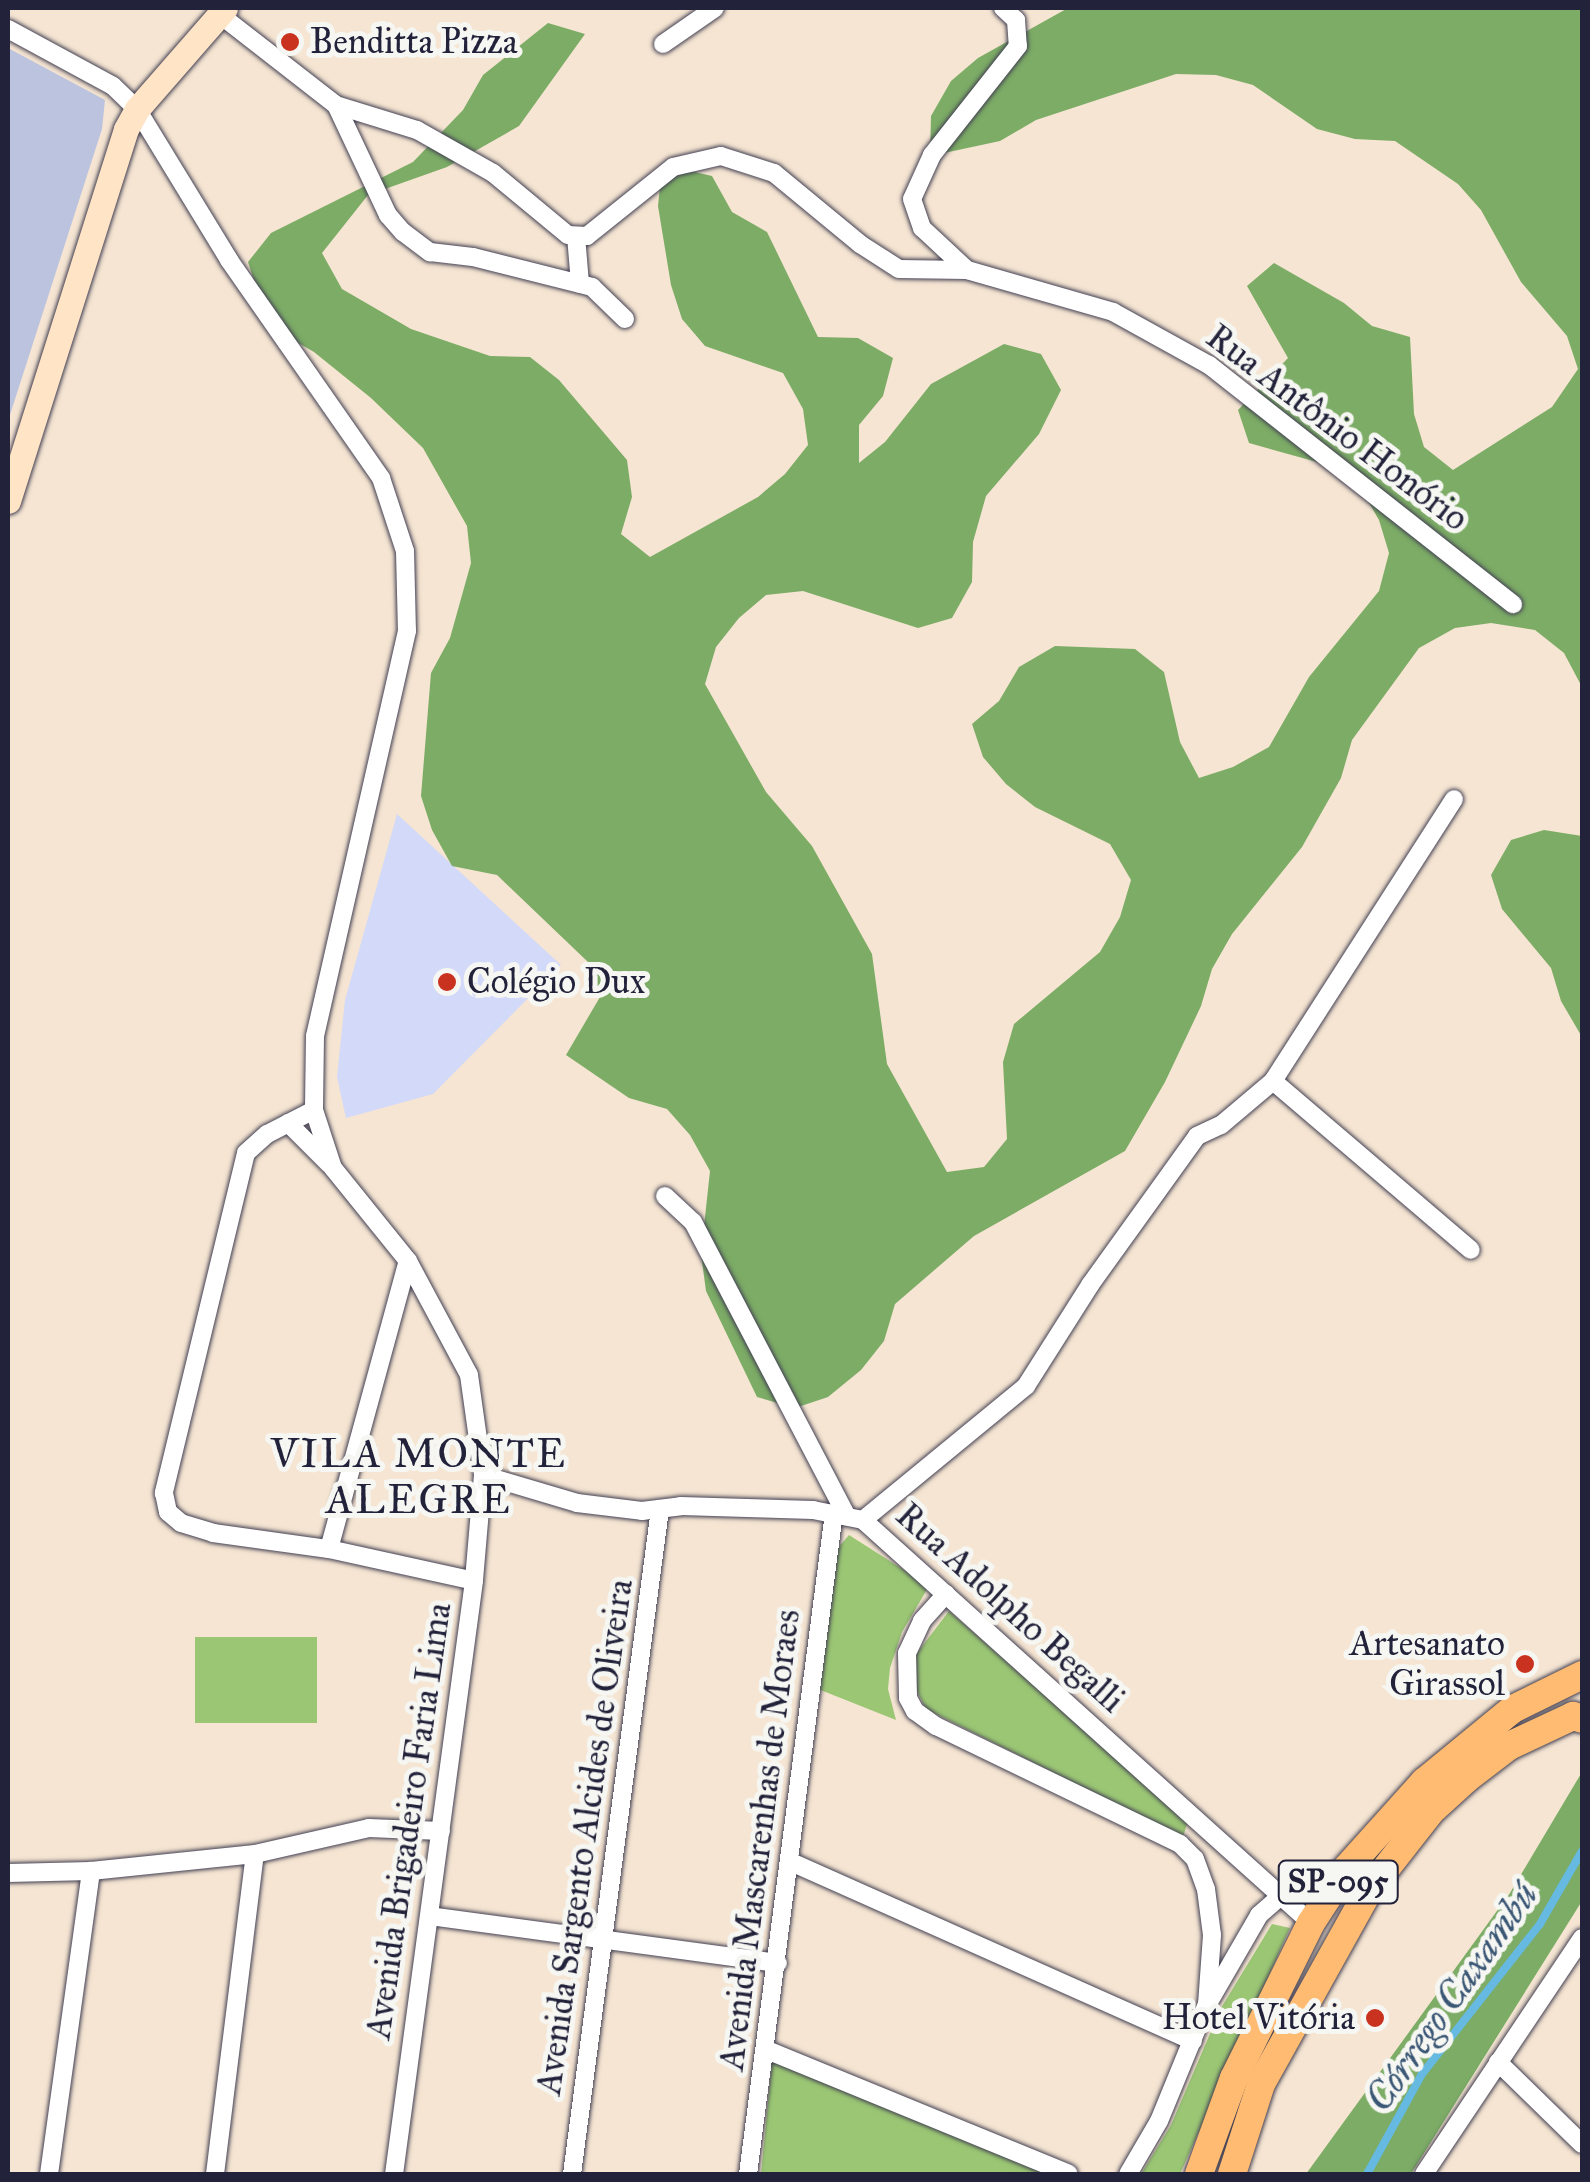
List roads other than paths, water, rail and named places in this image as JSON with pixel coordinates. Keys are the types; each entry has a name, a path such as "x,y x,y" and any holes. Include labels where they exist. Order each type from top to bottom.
{"main road":[{"path":"8,501 126,129 137,108 222,11"},
{"name":"SP-095","path":"1199,2174 1234,2078 1311,1923 1346,1869 1424,1782 1514,1708 1582,1674"},
{"name":"SP-095","path":"1232,2174 1261,2084 1370,1890 1431,1811 1466,1779 1510,1746 1573,1716 1582,1719"}],"street":[{"path":"663,44 716,8"},
{"name":"Rua Antônio Honório","path":"1003,8 1016,20 1018,46 932,155 912,198 922,228 967,270 1112,312 1209,365 1513,604"},
{"path":"222,11 336,105 417,130 493,173 557,229 576,236 586,236 672,167 722,156 774,173 860,244 899,270 967,270"},
{"path":"8,28 113,86 137,108 229,260 381,478 404,551 407,631 315,1036 314,1110 333,1168"},
{"path":"336,105 388,214 403,232 430,252 472,257 592,287 625,319"},
{"path":"576,236 580,284"},
{"path":"484,1475 577,1503 848,1516 1026,1386 1090,1286 1197,1136 1221,1125 1274,1081 1454,799"},
{"path":"1274,1081 1471,1250"},
{"path":"314,1110 266,1134 246,1153 164,1494 168,1512 181,1524 213,1533 329,1549 474,1582"},
{"path":"288,1124 333,1168"},
{"name":"Avenida Brigadeiro Faria Lima","path":"333,1168 408,1261 469,1375 484,1475 474,1582 394,2174"},
{"path":"665,1196 694,1222 848,1516"},
{"path":"329,1549 408,1261"},
{"name":"Avenida Sargento Alcides de Oliveira","path":"572,2174 660,1509"},
{"name":"Rua Adolpho Begalli","path":"848,1516 946,1594 1311,1923"},
{"name":"Avenida Mascarenhas de Moraes","path":"748,2174 792,1862 848,1516"},
{"path":"946,1594 922,1621 907,1652 908,1698 915,1712 936,1726 1180,1844 1195,1860 1206,1888 1212,1935 1208,2004"},
{"path":"8,1873 91,1871 255,1854 369,1828 441,1830"},
{"path":"1195,1860 1213,1834"},
{"path":"214,2174 255,1854"},
{"path":"792,1862 1192,2042"},
{"path":"49,2174 91,1871"},
{"path":"1128,2174 1160,2122 1208,2004 1259,1916 1282,1895"},
{"path":"430,1916 778,1963"},
{"path":"1424,2174 1582,1938"},
{"path":"767,2050 1069,2174"},
{"path":"1498,2062 1582,2144"}],"waterway":[{"name":"Córrego Caxambú","path":"1367,2174 1422,2074 1540,1924 1582,1851"}],"place":[{"name":"Benditta Pizza","path":"290,42"},
{"name":"Colégio Dux","path":"447,982"},
{"name":"Artesanato Girassol","path":"1525,1664"},
{"name":"Hotel Vitória","path":"1375,2018"}],"district":[{"name":"VILA MONTE ALEGRE","path":"419,1477"}]}
